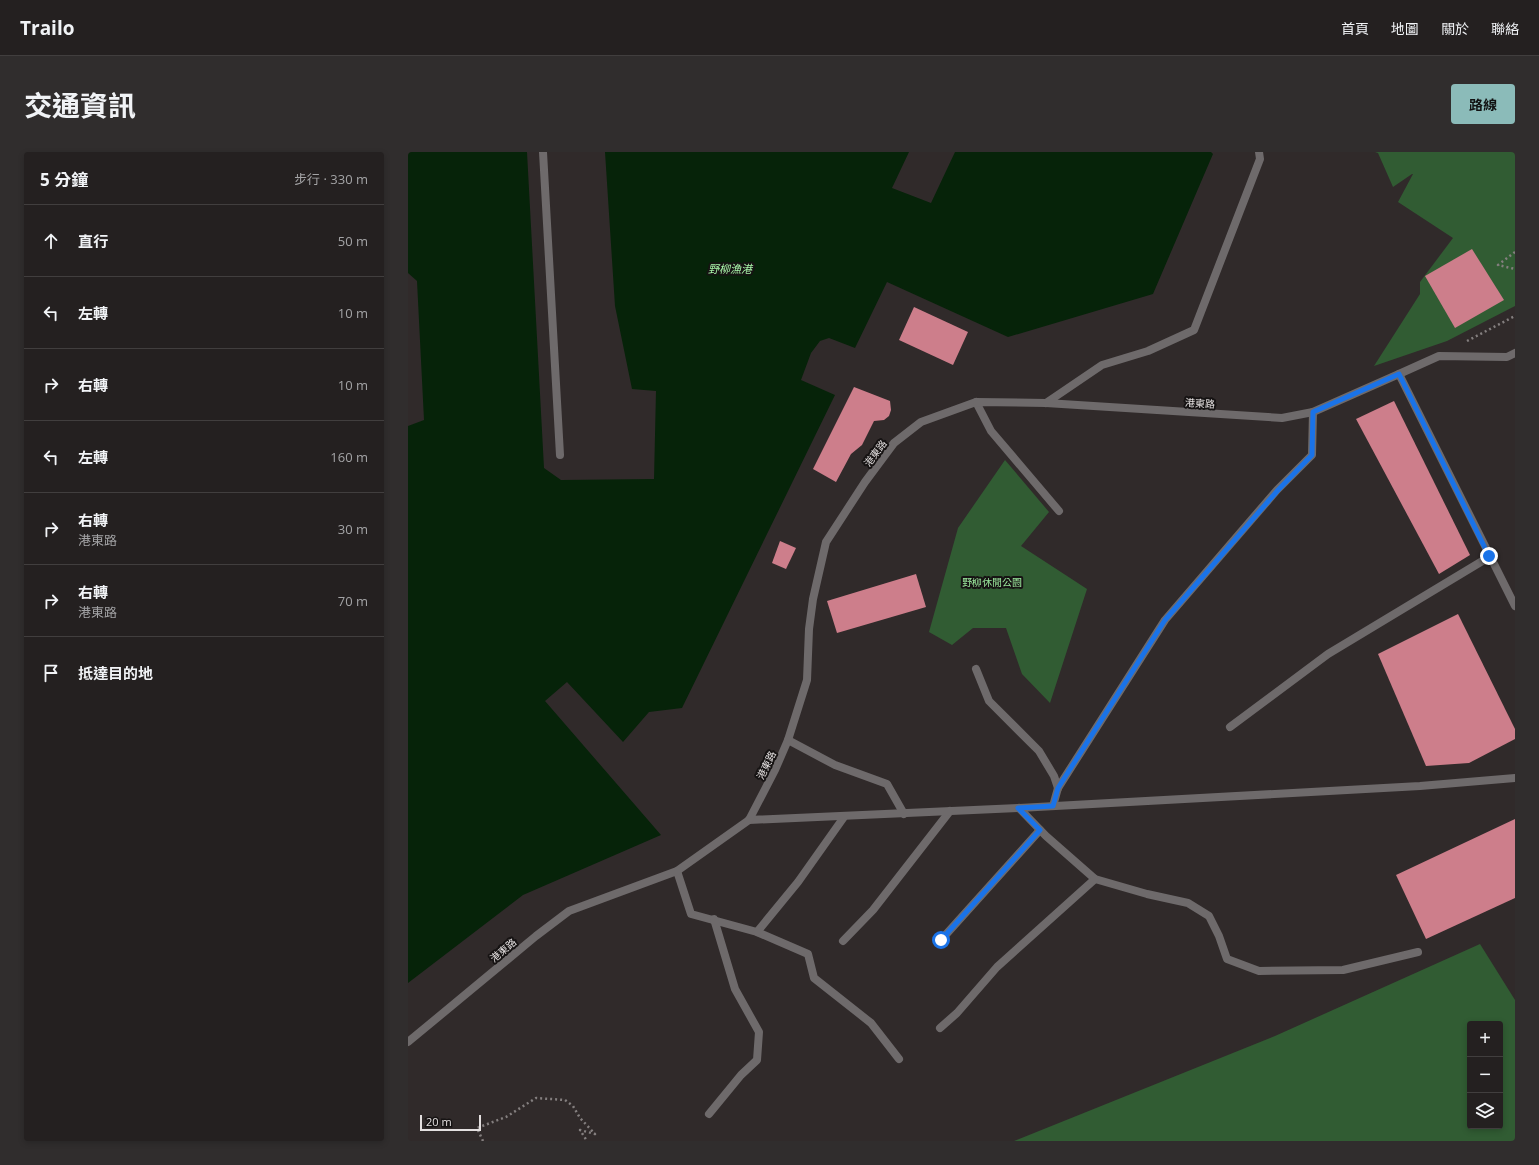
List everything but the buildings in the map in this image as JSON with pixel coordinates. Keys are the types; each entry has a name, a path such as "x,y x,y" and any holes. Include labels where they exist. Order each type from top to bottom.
{"street":[{"path":"543,152 560,455"},
{"path":"1046,403 1102,366 1148,351 1194,330 1260,159 1259,152"},
{"name":"港東路","path":"408,1042 536,936 569,911 677,871 749,820 775,770 788,740 807,680 809,629 813,599 826,542 865,482 894,443 921,422 976,402 1046,403 1282,418 1313,412 1439,356 1507,357 1515,353"},
{"path":"1399,374 1515,606"},
{"path":"976,402 991,431 1059,511"},
{"path":"1053,806 1058,788 1165,620 1278,490 1312,455 1313,412"},
{"path":"1230,727 1328,654 1489,556"},
{"path":"976,669 989,701 1039,751 1054,776 1058,788"},
{"path":"788,740 835,765 887,784 904,814"},
{"path":"749,820 950,812 1412,787 1515,778"},
{"path":"1018,808 1040,830 1095,879 1147,894 1188,903 1209,916 1219,936 1227,959 1259,972 1343,970 1418,952"},
{"path":"843,941 873,910 950,812"},
{"path":"757,932 798,882 844,816"},
{"path":"941,940 1040,830"},
{"path":"677,871 691,914 714,919 757,932 808,954 814,978 871,1024 899,1059"},
{"path":"940,1028 957,1013 997,967 1095,879"},
{"path":"709,1114 741,1076 757,1060 759,1032 735,989 714,919"}],"path":[{"path":"1515,252 1498,265 1515,269"},
{"path":"1466,341 1515,316"},
{"path":"483,1141 477,1128 506,1117 536,1098 565,1100 572,1106 580,1118 595,1134 580,1130 587,1141"}],"green space":[{"path":"1375,152 1515,152 1515,306 1447,341 1374,366 1420,294 1420,282 1453,238 1398,202 1413,174 1393,187 1378,153"},
{"name":"野柳休閒公園","path":"1005,460 1049,512 1021,546 1087,589 1050,703 1022,674 1006,628 973,628 952,645 929,632 958,528"},
{"path":"1480,944 1515,1000 1515,1141 1014,1141 1275,1036"}],"water":[{"name":"野柳漁港","path":"408,152 527,152 544,468 561,480 654,479 656,391 632,389 615,306 605,152 909,152 892,188 931,203 955,152 1211,152 1213,154 1153,294 1008,337 887,282 855,348 829,338 820,341 811,353 801,380 835,395 682,708 649,712 623,742 567,682 545,701 661,835 523,895 408,983 408,426 424,420 417,281 408,273"}],"route":[{"path":"941,940 1040,830 1018,808 1053,806 1058,788 1165,620 1278,490 1312,455 1313,412 1399,374 1489,556"}]}
